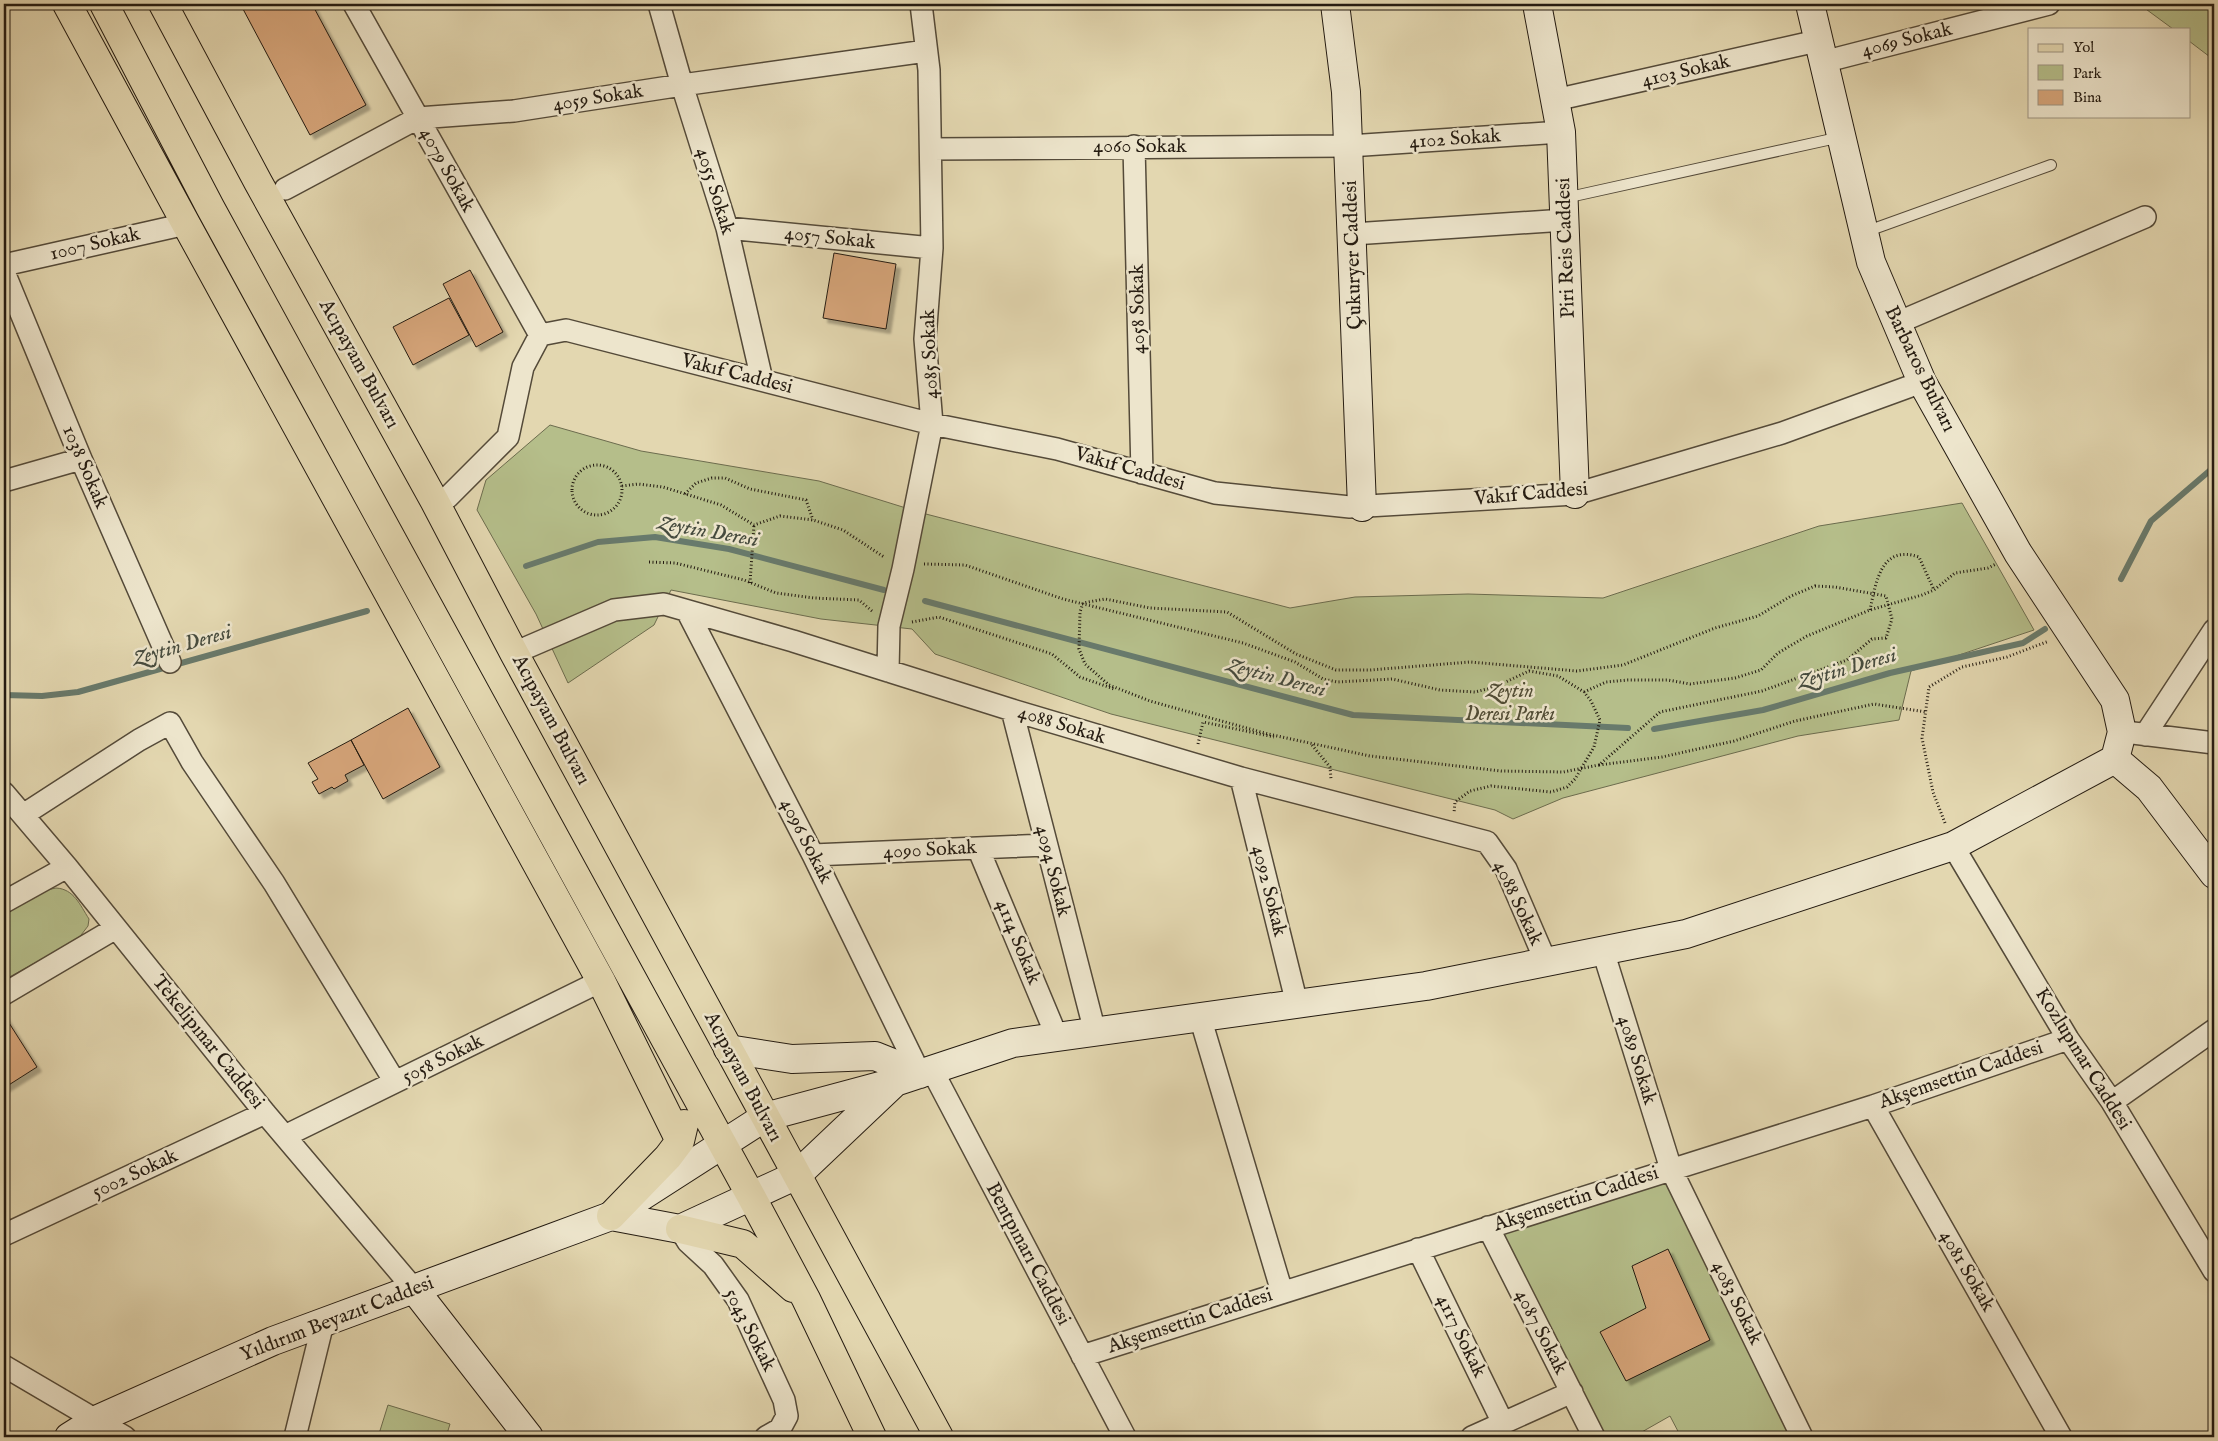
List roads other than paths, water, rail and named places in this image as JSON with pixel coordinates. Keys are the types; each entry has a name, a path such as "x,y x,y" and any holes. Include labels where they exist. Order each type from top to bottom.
{"main road":[{"path":"67,4 601,981 680,1141"},
{"path":"104,4 210,207 751,1196 806,1299 872,1437"},
{"name":"Acıpayam Bulvarı","path":"163,4 258,182 435,502 514,653 938,1437"},
{"path":"611,1216 668,1157 680,1141 692,1086"},
{"path":"680,1229 743,1244 806,1299 852,1437"}],"street":[{"name":"4079 Sokak","path":"354,4 540,335"},
{"name":"4055 Sokak","path":"659,4 727,228 762,380"},
{"name":"4085 Sokak","path":"888,671 889,626 903,568 932,424 925,339 932,248 929,70 921,4"},
{"name":"Çukuryer Caddesi","path":"1336,4 1346,92 1349,146 1362,507"},
{"name":"Piri Reis Caddesi","path":"1537,4 1561,132 1576,494"},
{"name":"Barbaros Bulvarı","path":"1810,4 1871,262 1922,382 2018,553 2115,700 2134,733"},
{"name":"4069 Sokak","path":"1820,52 2049,4"},
{"name":"4059 Sokak","path":"285,189 418,118 514,111 682,84 926,52"},
{"name":"4103 Sokak","path":"1555,100 1820,52"},
{"name":"4102 Sokak","path":"1349,146 1561,132"},
{"name":"4058 Sokak","path":"1134,146 1142,473"},
{"name":"4060 Sokak","path":"930,148 1349,146"},
{"path":"1353,234 1564,209"},
{"path":"1897,323 2145,217"},
{"name":"1007 Sokak","path":"4,265 186,224"},
{"name":"4057 Sokak","path":"727,228 932,248"},
{"name":"1038 Sokak","path":"4,272 170,662"},
{"name":"Vakıf Caddesi","path":"540,335 566,330 932,424 1058,449 1215,493 1362,507 1576,494 1782,433 1922,382"},
{"path":"435,502 448,497 508,437 523,367 540,335"},
{"path":"4,481 82,459"},
{"name":"4088 Sokak","path":"514,653 614,610 664,604 1241,778 1487,842 1506,869 1546,962"},
{"name":"4096 Sokak","path":"687,611 813,855 916,1075"},
{"path":"2214,630 2114,759 2148,788 2214,874"},
{"name":"4094 Sokak","path":"1012,710 1095,1032"},
{"path":"23,815 139,740 170,723 192,762 274,883 395,1082"},
{"path":"2134,733 2214,743"},
{"name":"Yıldırım Beyazıt Caddesi","path":"68,1437 96,1420 273,1341 611,1216 765,1117 916,1075 1013,1043 1426,986 1686,934 1953,846 2114,759"},
{"name":"4092 Sokak","path":"1241,778 1297,1004"},
{"name":"Tekelipınar Caddesi","path":"4,793 68,867 265,1113 414,1289"},
{"name":"4090 Sokak","path":"813,855 1046,844"},
{"name":"Kozlupınar Caddesi","path":"1953,846 2068,1039 2112,1102 2214,1271"},
{"name":"4114 Sokak","path":"978,848 1057,1037"},
{"path":"4,902 68,867"},
{"path":"4,994 116,928"},
{"name":"4089 Sokak","path":"1603,951 1671,1169"},
{"name":"5058 Sokak","path":"285,1136 601,981"},
{"path":"1200,1017 1282,1292"},
{"path":"2112,1102 2214,1030"},
{"name":"Akşemsettin Caddesi","path":"1082,1356 1873,1106 2068,1039"},
{"path":"611,1216 680,1229 796,1175 916,1075 875,1056 792,1059 728,1049"},
{"name":"Bentpınarı Caddesi","path":"916,1075 1082,1356 1125,1437"},
{"name":"4081 Sokak","path":"1873,1106 2061,1437"},
{"name":"5002 Sokak","path":"4,1235 265,1113"},
{"name":"4083 Sokak","path":"1671,1169 1802,1437"},
{"name":"4087 Sokak","path":"1488,1227 1594,1437"},
{"name":"5043 Sokak","path":"680,1229 688,1242 713,1265 738,1300 784,1400 787,1416 780,1428 766,1437"},
{"name":"4117 Sokak","path":"1418,1249 1503,1423"},
{"path":"414,1289 530,1437"},
{"path":"295,1437 323,1323"},
{"path":"4,1366 125,1437"},
{"path":"1472,1437 1572,1392"}],"lane":[{"path":"1564,209 1841,137"},
{"path":"1864,233 2051,165"}],"waterway":[{"name":"Zeytin Deresi","path":"2121,579 2151,521 2214,467"},
{"name":"Zeytin Deresi","path":"526,566 598,542 655,537 729,549 884,590"},
{"name":"Zeytin Deresi","path":"925,601 1353,715 1628,728"},
{"name":"Zeytin Deresi","path":"4,695 42,696 78,692 367,611"},
{"name":"Zeytin Deresi","path":"1654,729 1763,710 1890,673 2023,643 2045,629"}],"park label":[{"name":"Zeytin Deresi Parkı","path":"1510,702"}]}
